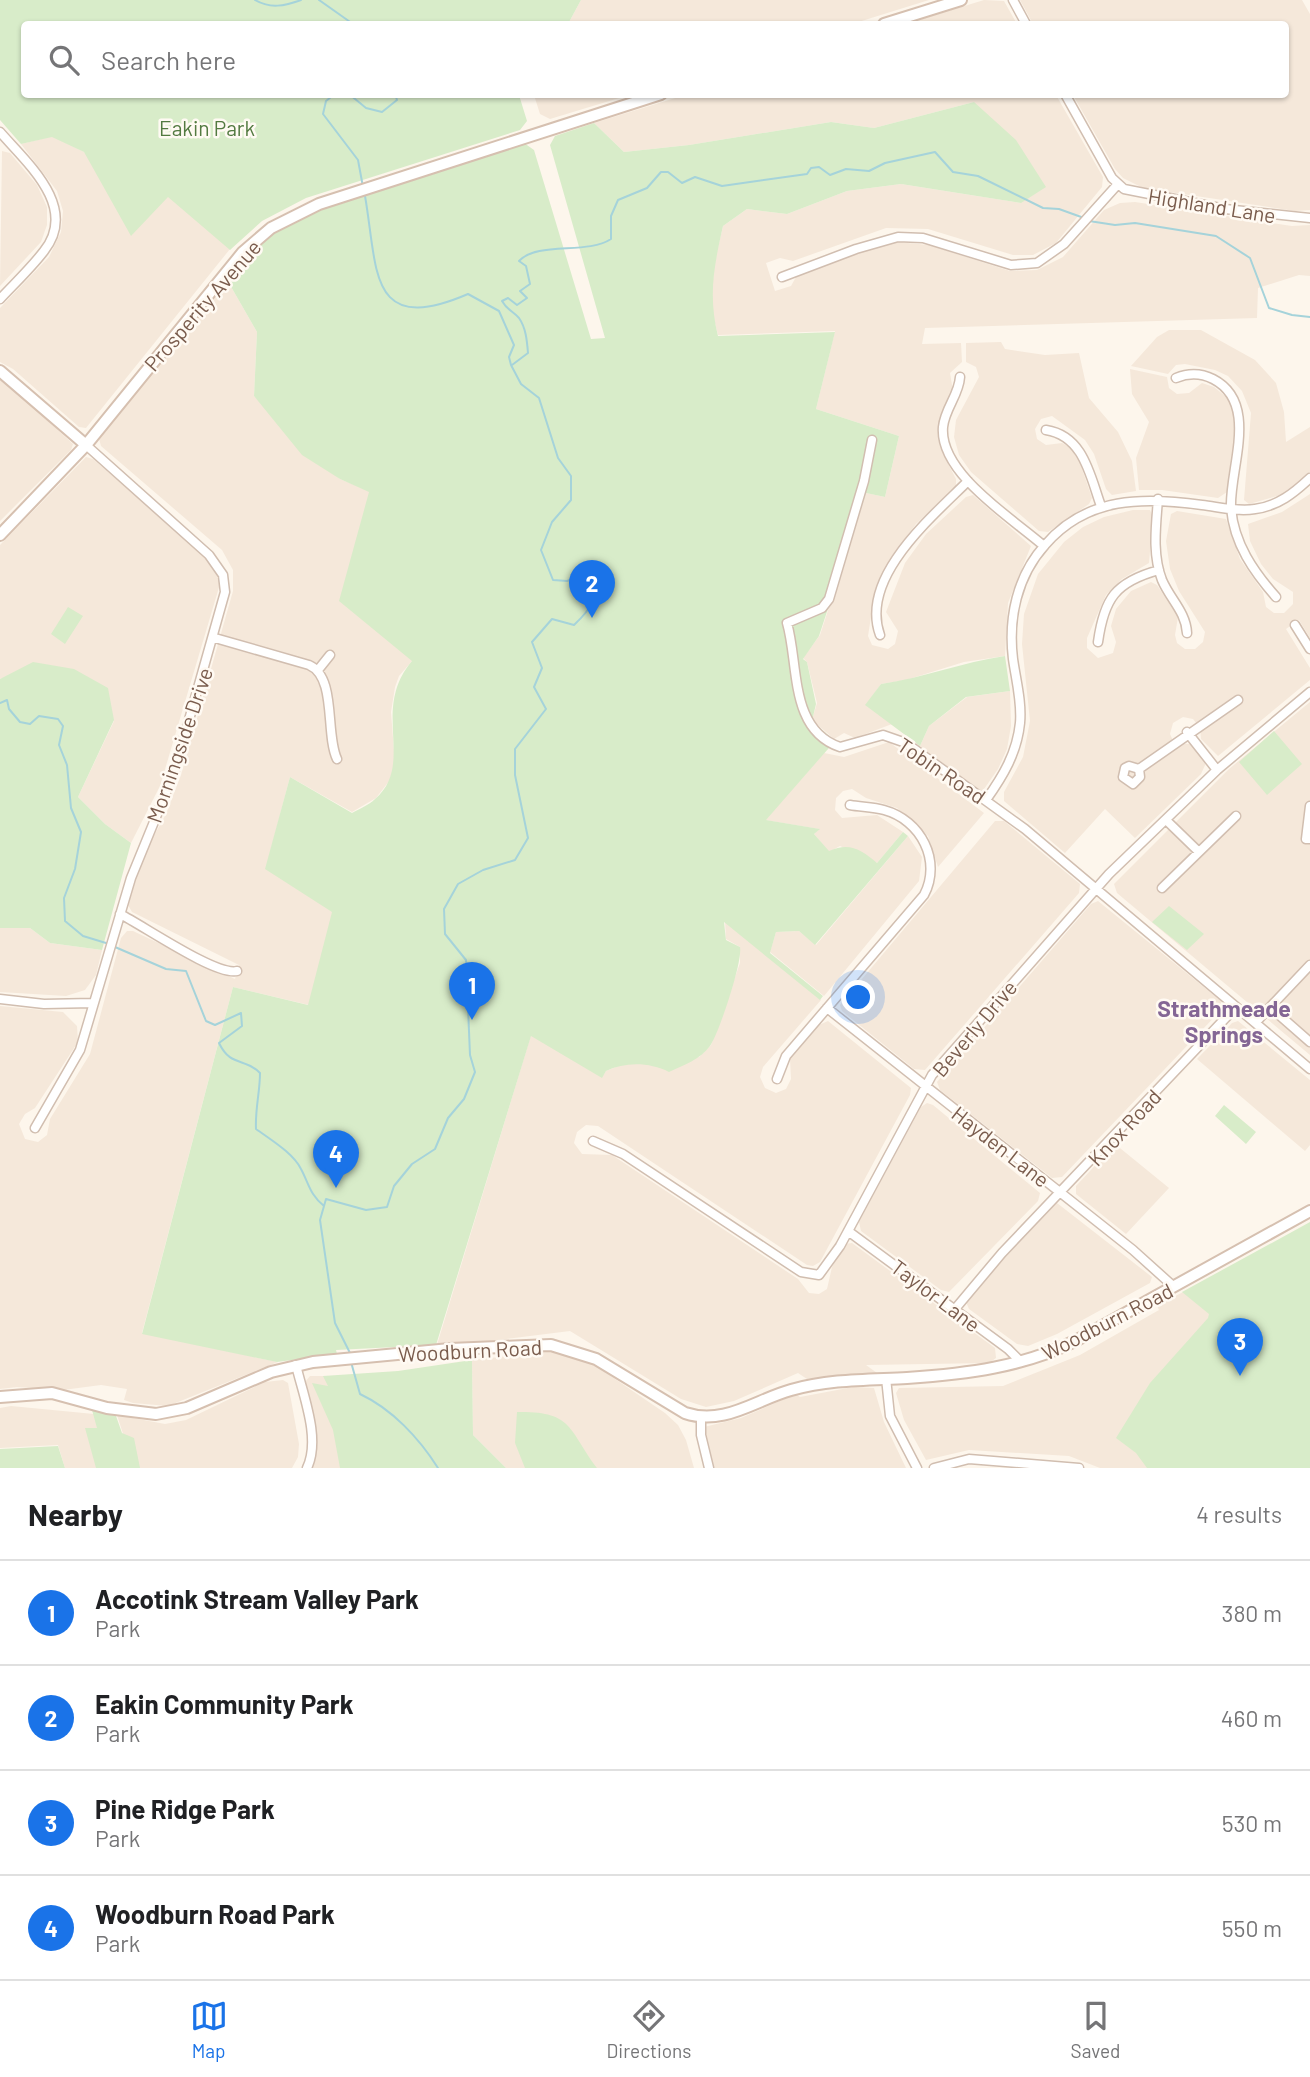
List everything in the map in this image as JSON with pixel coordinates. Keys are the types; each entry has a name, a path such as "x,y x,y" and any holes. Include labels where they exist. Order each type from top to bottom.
{"street":[{"path":"894,21 961,0"},
{"path":"1013,0 1024,21"},
{"name":"Prosperity Avenue","path":"0,535 86,445 243,252 286,218 375,185 648,98"},
{"path":"1067,98 1118,184"},
{"path":"0,299 45,251 54,233 56,215 47,189 2,137"},
{"name":"Highland Lane","path":"782,277 856,249 898,237 923,238 1011,265 1028,265 1056,251 1118,184 1136,194 1225,209 1310,218"},
{"path":"0,371 86,445"},
{"path":"1177,378 1196,374 1212,379 1226,389 1235,404 1239,421 1231,509 1245,555 1276,597"},
{"path":"960,377 957,393 945,416 943,437 953,465 1044,546"},
{"path":"1046,430 1066,436 1078,448 1101,506"},
{"name":"Tobin Road","path":"872,440 864,481 829,599 822,608 787,623 803,713 824,739 840,747 883,735 900,739 986,800 1310,1069"},
{"name":"Morningside Drive","path":"35,1128 73,1066 141,852 174,773 215,638 225,592 219,567 185,531 86,445"},
{"path":"986,800 1008,767 1017,739 1020,712 1012,643 1013,614 1026,572 1044,546 1068,524 1101,506 1129,500 1158,499 1253,510 1277,503 1310,478"},
{"path":"880,635 877,611 894,563 913,535 968,481"},
{"path":"1158,499 1155,544 1159,570 1182,613 1188,633"},
{"path":"1098,642 1104,611 1115,593 1131,579 1159,570"},
{"path":"1295,625 1310,649"},
{"path":"215,638 309,665 318,670 325,686 337,759"},
{"path":"318,670 330,655"},
{"name":"Beverly Drive","path":"593,1141 615,1148 815,1280 823,1272 848,1231 925,1087 1095,888 1217,769 1310,692"},
{"path":"1139,769 1187,732 1238,700"},
{"path":"1187,732 1217,769"},
{"path":"777,1079 786,1056 924,895 931,878 930,854 914,830 891,813 850,805"},
{"path":"1310,806 1306,839 1310,839"},
{"path":"1163,888 1236,816"},
{"path":"1166,820 1199,852"},
{"path":"120,914 202,960 227,972 237,971"},
{"path":"1256,1022 1310,965"},
{"path":"0,999 66,1005 93,1003"},
{"name":"Knox Road","path":"955,1310 1002,1254 1237,1007"},
{"path":"1270,1007 1310,1042"},
{"name":"Hayden Lane","path":"827,1008 1173,1286"},
{"name":"Woodburn Road","path":"0,1398 52,1393 125,1411 156,1414 187,1408 271,1372 296,1365 371,1355 474,1348 564,1347 596,1359 672,1406 701,1417 734,1413 789,1391 829,1381 963,1372 1021,1363 1058,1350 1310,1211"},
{"name":"Taylor Lane","path":"848,1231 1008,1349 1021,1363"},
{"path":"296,1365 311,1439 307,1468"},
{"path":"886,1378 890,1416 917,1468"},
{"path":"701,1417 701,1435 709,1468"},
{"path":"934,1468 969,1459 1079,1468"}],"shaded area":[{"path":"581,0 929,0 862,21 570,21"},
{"path":"984,0 1004,1 1015,21 916,21"},
{"path":"1020,0 1302,0 1310,14 1310,210 1295,211 1143,188 1123,178 1115,169 1075,98 1289,98 1289,21 1031,21"},
{"path":"535,98 619,98 550,119 540,114"},
{"path":"675,98 1058,98 1103,177 1102,187 1056,243 1033,255 1013,255 928,229 886,228 793,261 780,258 766,263 775,291 791,286 796,277 874,247 897,242 929,245 1010,271 1037,270 1063,257 1104,210 1120,203 1135,202 1292,226 1310,225 1310,276 1299,275 1258,288 1257,318 925,328 922,344 961,343 962,362 950,373 953,391 943,412 939,431 942,452 956,479 956,486 916,524 891,557 875,592 868,636 872,645 888,649 895,644 898,631 886,612 905,563 926,534 966,497 973,495 1031,546 1008,603 1005,656 964,662 906,680 881,684 866,705 892,724 855,738 844,733 834,739 812,720 817,703 807,662 803,658 820,635 866,493 885,497 899,436 816,409 835,331 718,335 711,308 714,265 723,226 747,209 787,214 847,191 901,184 1021,203 974,102 874,128 831,122 689,145 624,152 594,123"},
{"path":"53,136 169,196 230,249 86,428 79,427 13,369 0,362 0,308 49,257 61,232 63,211 57,191 21,144"},
{"path":"2,151 10,153 37,185 47,207 47,225 41,242 0,286"},
{"path":"226,278 257,332 254,396 340,479 369,491 413,660 399,676 395,687 391,712 395,764 390,780 376,798 352,812 290,777 266,868 333,911 309,1005 233,987 142,1333 278,1362 168,1406 133,1403 124,1400 127,1389 101,1385 63,1390 17,1387 0,1389 0,1006 63,1012 77,1026 78,1042 35,1108 25,1114 19,1124 25,1139 38,1142 47,1135 50,1119 90,1054 121,938 127,931 133,931 235,979 239,965 132,912 128,905 143,855 166,814 181,775 233,591 233,570 222,550 101,446 99,439"},
{"path":"1169,330 1201,330 1255,360 1276,383 1284,412 1286,442 1310,427 1310,472 1284,494 1249,504 1244,500 1251,413 1242,391 1228,376 1215,370 1185,364 1176,365 1168,374 1131,366 1157,337"},
{"path":"1001,342 1005,349 1045,355 1079,353 1089,398 1118,432 1132,461 1136,491 1112,495 1106,489 1094,454 1085,440 1052,416 1041,419 1035,429 1037,439 1046,445 1062,443 1070,447 1080,463 1092,498 1089,504 1048,532 1039,531 971,472 959,455 954,437 956,420 979,377 976,367 966,362 966,343"},
{"path":"1130,369 1167,377 1169,388 1177,394 1189,393 1202,383 1214,387 1230,400 1236,425 1227,492 1218,498 1162,490 1139,490 1136,458 1149,422 1132,394"},
{"path":"0,377 73,444 71,450 0,521"},
{"path":"86,457 93,459 213,563 219,574 220,584 160,786 131,843 105,824 78,797 114,721 8,676 0,679 0,545"},
{"path":"1310,494 1310,638 1299,620 1286,629 1310,668 1310,680 1218,756 1201,739 1200,728 1193,719 1183,717 1173,723 1170,734 1174,743 1190,744 1206,763 1201,774 1135,838 1105,809 1065,853 1004,801 1004,792 1023,757 1030,721 1022,644 1024,614 1038,574 1064,542 1083,527 1104,517 1133,510 1150,510 1153,517 1149,563 1122,579 1106,595 1087,638 1087,648 1098,658 1113,653 1116,642 1111,626 1116,609 1131,591 1151,582 1157,585 1178,617 1175,635 1177,643 1185,649 1195,649 1203,642 1205,632 1179,591 1170,569 1166,541 1171,514 1177,511 1226,519 1240,559 1263,592 1266,607 1274,613 1284,613 1293,604 1293,592 1273,579 1261,564 1250,541 1248,524 1282,512"},
{"path":"1010,691 1011,726 1007,749 998,769 982,792 920,746 929,726 967,697"},
{"path":"1310,702 1310,1055 1117,893 1114,884 1229,769"},
{"path":"889,742 984,813 938,867 928,836 897,808 866,798 852,789 843,791 836,798 835,810 842,818 877,815 903,832 877,863 840,846 829,852 814,834 819,829 765,820 824,753 844,757"},
{"path":"995,821 1004,821 1080,884 1079,893 925,1070 914,1069 842,1011 840,1005"},
{"path":"908,836 922,857 919,881 824,996 770,952 776,932 799,931 816,945"},
{"path":"1098,901 1221,1001 1223,1008 1062,1177 1052,1178 940,1090 937,1082 1091,904"},
{"path":"725,921 821,1000 763,1067 760,1077 765,1088 776,1093 786,1089 791,1079 790,1059 819,1025 828,1021 911,1088 910,1095 820,1262 813,1266 807,1265 598,1126 586,1125 577,1132 574,1143 582,1154 612,1155 798,1279 809,1293 819,1294 827,1289 832,1267 845,1244 852,1243 995,1348 996,1358 989,1363 866,1365 877,1373 807,1379 798,1373 734,1401 706,1407 681,1399 570,1331 436,1348 531,1035 602,1077 606,1071 626,1063 699,1057 711,1045 740,963 740,947 726,939"},
{"path":"0,928 30,928 50,943 102,950 96,975 85,990 66,996 0,992"},
{"path":"1238,1021 1310,1080 1310,1145 1305,1151 1197,1059 1232,1023"},
{"path":"927,1103 933,1105 1040,1193 1038,1201 949,1292 941,1290 861,1231 859,1222 921,1107"},
{"path":"1115,1144 1169,1188 1126,1234 1076,1194 1076,1186"},
{"path":"1057,1203 1152,1277 1150,1283 1057,1334 1028,1346 1017,1344 969,1309 966,1302 968,1296"},
{"path":"1183,1292 1218,1320 1117,1437 1158,1468 1100,1468 1069,1456 969,1450 926,1460 904,1420 896,1393 899,1388 1003,1386 1080,1355 1159,1310 1157,1306"},
{"path":"553,1351 576,1356 596,1366 665,1413 678,1425 686,1440 694,1468 506,1468 473,1435 472,1360"},
{"path":"310,1376 324,1376 378,1468 309,1468 314,1455 305,1382"},
{"path":"283,1380 288,1383 299,1444 298,1457 292,1468 134,1468 117,1415 165,1424 186,1420 265,1382"},
{"path":"853,1387 874,1388 884,1422 906,1468 713,1468 704,1427 741,1418 796,1394 800,1397"},
{"path":"11,1406 94,1414 113,1468 65,1468 58,1445 0,1448 0,1408"}],"green space":[{"name":"Eakin Park","path":"0,0 581,0 570,21 21,21 21,98 520,98 527,121 520,130 306,198 262,221 230,250 168,197 131,236 84,152 52,137 21,144 0,120"},
{"path":"974,102 1016,140 1046,187 1021,203 901,184 847,191 787,214 747,209 723,226 717,254 713,308 718,336 835,332 816,409 899,436 885,497 866,493 819,636 803,659 807,662 816,704 812,721 835,741 766,820 820,829 814,834 829,851 843,847 855,848 877,863 903,832 908,836 815,945 799,931 776,932 770,953 823,996 820,1000 724,922 726,940 740,947 738,967 714,1039 696,1059 669,1072 637,1064 621,1066 606,1071 602,1078 531,1036 436,1345 336,1350 337,1354 277,1362 142,1334 233,987 308,1005 332,912 265,869 290,777 352,813 375,799 387,785 392,770 394,698 400,680 412,661 339,601 369,492 340,479 302,455 254,396 257,332 226,278 242,258 277,229 319,209 524,143 534,150 591,339 605,338 550,145 555,136 594,123 624,152 689,145 831,122 874,128"},
{"path":"68,607 83,616 65,644 51,634"},
{"path":"1005,656 1010,691 966,697 929,726 920,746 865,705 881,684"},
{"path":"33,662 74,669 108,688 114,720 78,797 105,824 131,843 102,950 50,943 30,928 0,928 0,679"},
{"path":"1274,731 1302,764 1267,795 1239,762"},
{"path":"1169,906 1204,934 1187,950 1152,922"},
{"path":"1224,1105 1256,1132 1246,1144 1215,1116"},
{"path":"1310,1222 1310,1468 1147,1468 1136,1453 1116,1438 1150,1383 1208,1318 1209,1314 1182,1292"},
{"path":"472,1360 473,1435 506,1468 340,1468 333,1430 312,1383 328,1386 323,1376 398,1371"},
{"path":"92,1410 116,1416 122,1433 134,1438 140,1468 96,1468 85,1428 97,1428"},
{"path":"517,1412 549,1415 559,1419 574,1433 597,1468 525,1468 515,1443"},
{"path":"58,1446 65,1468 0,1468 0,1449"}],"waterway":[{"path":"255,0 278,6 301,0"},
{"path":"319,0 349,21"},
{"path":"330,98 326,101 323,114 358,160 363,187"},
{"path":"354,98 366,108 382,112 396,98"},
{"path":"512,365 528,353 521,322 502,301 508,298 517,305 527,298 520,291 530,284 526,266 519,261 538,251 589,246 611,239 611,216 618,200 647,188 661,172 668,172 682,183 695,177 722,186 807,174 811,168 819,167 830,175 846,169 869,171 885,163 935,152 953,172 978,176 1043,208 1059,209 1084,218"},
{"path":"350,1353 335,1323 320,1220 326,1199 366,1210 387,1207 394,1186 412,1164 435,1149 448,1118 464,1099 475,1072 470,1055 466,960 445,934 444,909 458,884 483,870 515,860 528,838 515,775 515,749 546,709 534,687 542,668 532,642 552,619 574,625 590,607 594,590 590,573 567,581 553,580 541,550 552,522 571,500 571,476 558,458 539,398 521,384 511,365 509,357 514,345 499,311 468,294 435,305 412,307 395,301 384,289 377,271 365,196"},
{"path":"1089,221 1115,225 1135,223 1216,236 1250,258 1269,308 1310,317"},
{"path":"0,703 7,700 9,709 20,722 30,724 39,716 58,719 63,726 59,745 67,765 71,808 81,832 75,869 64,898 65,921 83,936 106,943"},
{"path":"115,947 166,969 186,971 206,1021 215,1025 241,1013 242,1026 219,1043 228,1056 260,1073 256,1129 293,1158 313,1193 324,1206"},
{"path":"351,1362 360,1394 404,1425 438,1468"}],"place":[{"name":"Eakin Community Park","path":"592,618"},
{"name":"Accotink Stream Valley Park","path":"472,1020"},
{"name":"Woodburn Road Park","path":"336,1188"},
{"name":"Pine Ridge Park","path":"1240,1376"}],"district":[{"name":"Strathmeade Springs","path":"1224,1021"}]}
